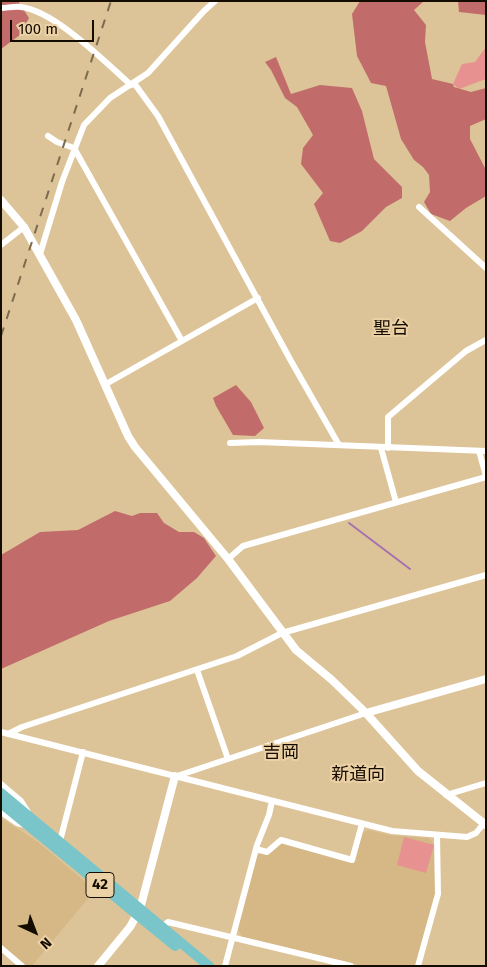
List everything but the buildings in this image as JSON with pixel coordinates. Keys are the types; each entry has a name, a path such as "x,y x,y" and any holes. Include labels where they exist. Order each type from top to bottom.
{"main road":[{"name":"42","path":"1,793 31,823 139,912 162,927 209,966"},
{"name":"42","path":"1,803 60,841 199,966"}],"street":[{"path":"40,254 74,148 84,125 110,98 148,73 215,1"},
{"path":"1,8 21,7 38,12 53,20 132,84 158,116 339,446"},
{"path":"48,136 57,142 74,148 182,341"},
{"path":"1,200 24,227 40,254 83,334 128,436 135,447 228,559 282,633 305,659 332,680 366,713 418,772 485,824 472,836 467,837 392,831 4,733"},
{"path":"419,207 486,268"},
{"path":"1,245 24,227"},
{"path":"106,384 258,298"},
{"path":"396,502 385,448 388,418 466,351 486,340"},
{"path":"228,559 243,546 486,476 482,451 260,442 230,443"},
{"path":"4,733 237,656 282,633 486,575"},
{"path":"197,670 228,759"},
{"path":"175,776 366,713 486,679"},
{"path":"60,841 83,752"},
{"path":"98,966 139,912 175,776"},
{"path":"446,794 486,783"},
{"path":"1,784 21,802 31,823 17,823 1,812"},
{"path":"225,966 256,849 272,801"},
{"path":"256,849 268,852 281,840 352,860 362,824"},
{"path":"418,966 438,894 437,835"},
{"path":"162,927 168,922 351,966"},
{"path":"1,948 22,966"},
{"path":"321,966 322,958"}],"shaded area":[{"path":"1,1 18,1 29,18 20,35 1,49"},
{"path":"360,1 424,1 414,10 426,25 425,42 432,79 453,84 454,87 471,92 486,88 486,119 470,126 470,139 486,170 486,196 466,208 450,221 431,214 424,202 430,192 429,175 414,160 401,139 386,86 371,83 357,56 352,14"},
{"path":"458,1 486,1 486,15 459,12"},
{"path":"486,47 486,79 459,89 453,84 462,64 475,62"},
{"path":"276,57 291,94 320,85 352,88 362,111 374,159 402,187 402,198 386,207 362,231 340,243 330,241 314,204 323,193 301,164 303,148 313,135 297,107 285,98 265,62"},
{"path":"236,385 251,402 264,428 255,436 233,435 213,398"},
{"path":"115,511 132,516 140,513 157,513 164,523 179,532 194,532 204,538 216,556 197,578 170,601 109,621 1,669 1,555 40,532 78,530"},
{"path":"1,818 38,842 95,890 32,966 26,966 1,945"},
{"path":"369,830 389,835 429,838 434,844 435,894 415,966 363,966 242,937 238,929 257,856 262,852 285,843 355,863 362,833"},
{"path":"404,837 434,845 426,873 397,865"}],"waterway":[{"path":"349,523 410,569"}],"railway":[{"path":"1,336 111,1"}],"district":[{"name":"聖台","path":"391,329"},
{"name":"吉岡","path":"281,753"},
{"name":"新道向","path":"358,775"}]}
